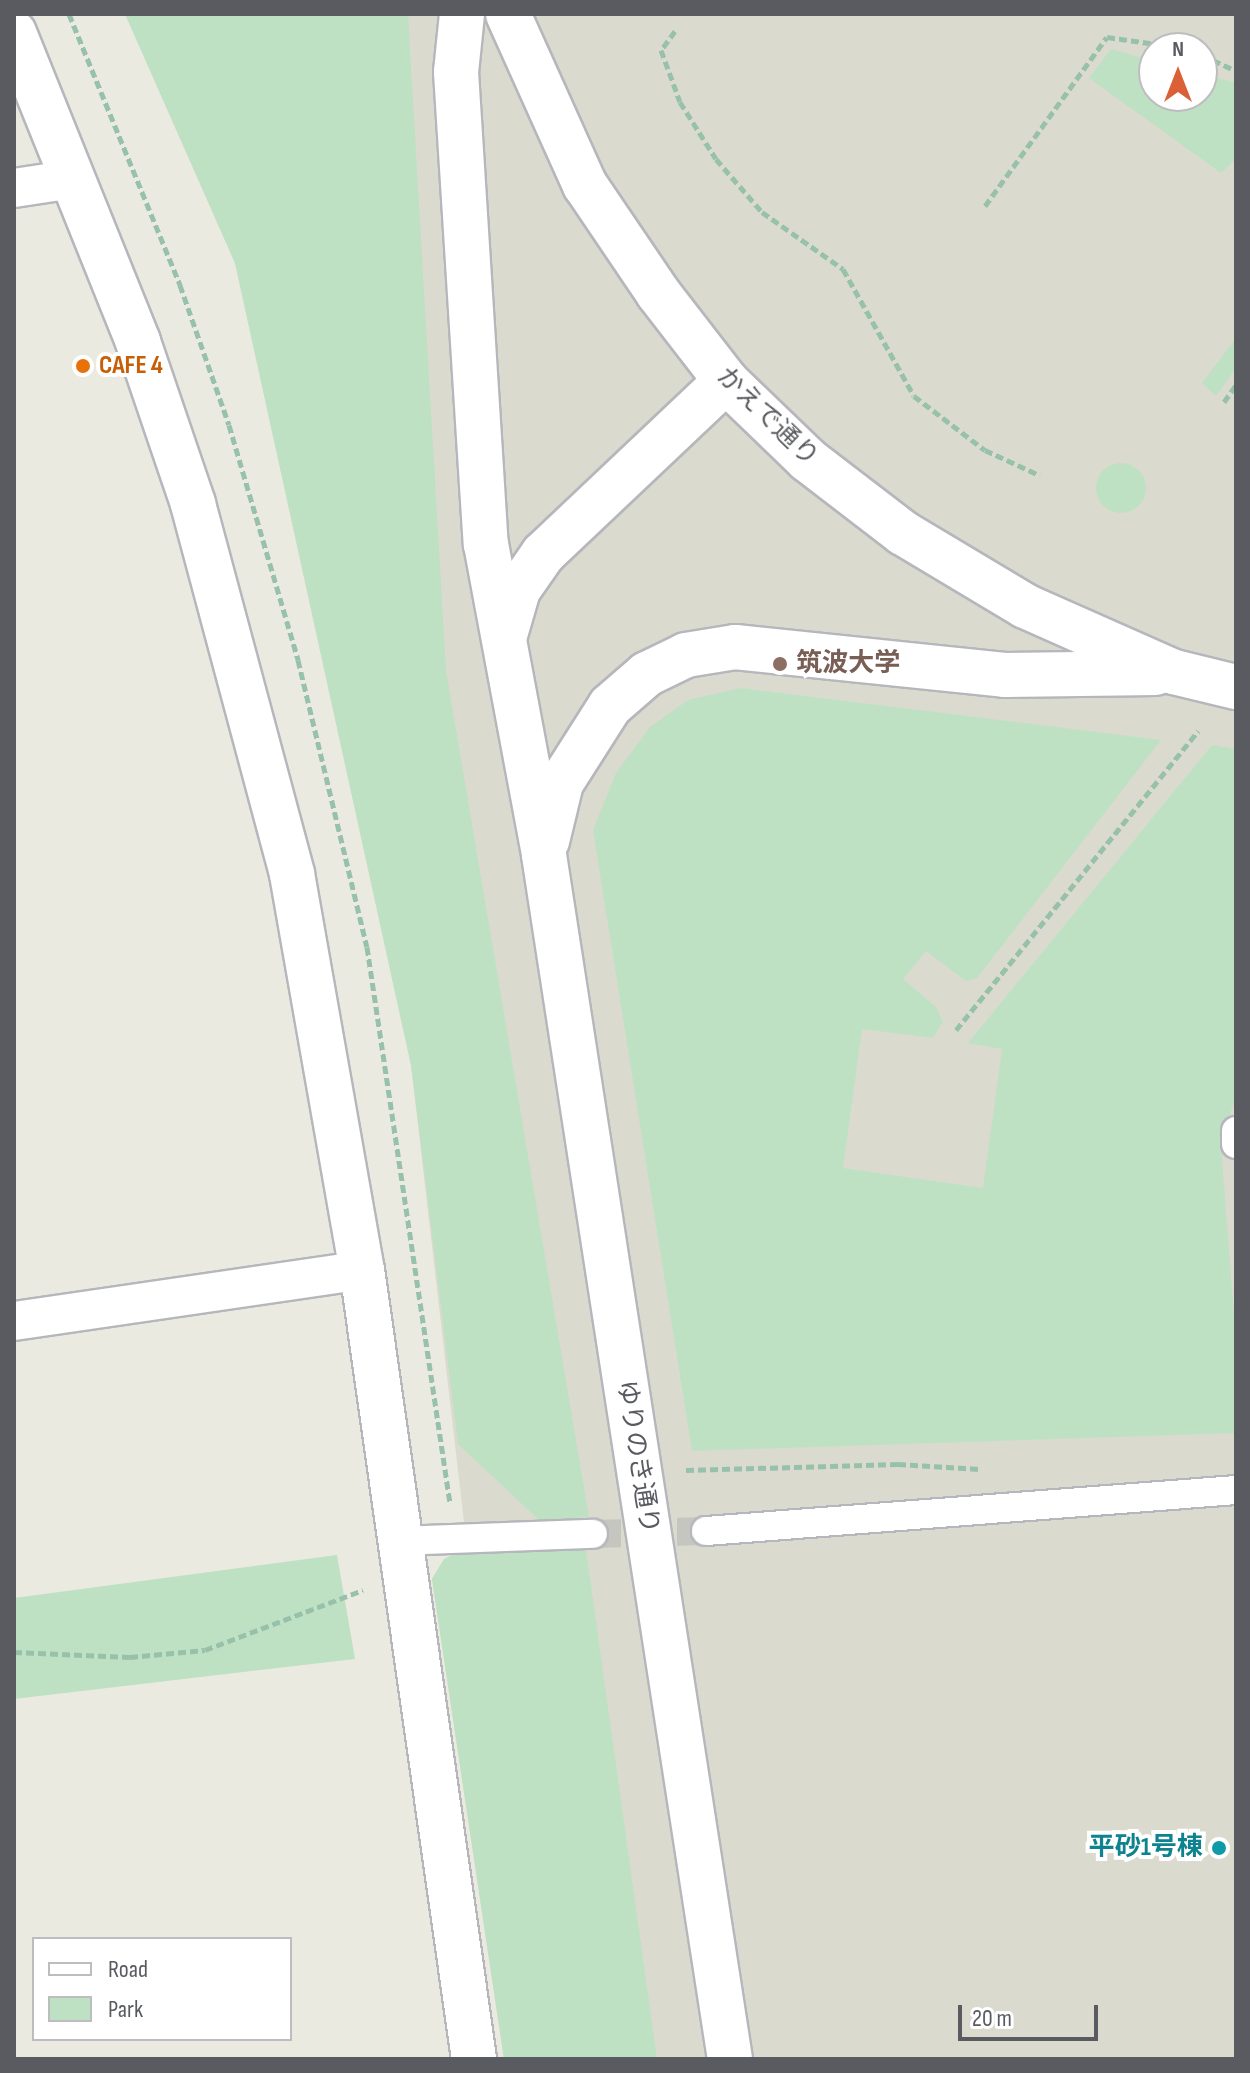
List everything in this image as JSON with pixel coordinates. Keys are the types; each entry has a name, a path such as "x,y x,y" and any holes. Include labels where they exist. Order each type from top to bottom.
{"street":[{"path":"462,14 456,72 486,544 544,855"},
{"name":"かえで通り","path":"508,14 585,185 658,293 726,381 808,460 903,533 1025,606 1174,672"},
{"path":"14,33 143,356 193,504 292,874 362,1270 398,1541 474,2059"},
{"path":"14,188 73,179"},
{"path":"505,635 518,590 543,554 726,381"},
{"path":"544,855 561,783 610,706 647,674 686,655 735,647 1005,675 1174,672 1236,687"},
{"name":"ゆりのき通り","path":"544,855 730,2059"},
{"path":"1236,1131 1236,1144"},
{"path":"14,1321 362,1270"},
{"path":"706,1531 1236,1490"},
{"path":"398,1541 593,1534"}],"path":[{"path":"675,31 661,50 680,102 716,159 762,212 843,269 914,396 985,450 1039,475"},
{"path":"985,206 1107,37 1138,41"},
{"path":"1224,402 1236,385"},
{"path":"956,1030 1198,731"},
{"path":"677,1470 898,1464 989,1469"},
{"path":"14,1652 130,1657 205,1650 372,1586"}],"shaded area":[{"name":"筑波大学","path":"125,14 1236,14 1236,2059 504,2059 432,1579 444,1559 467,1548 411,1065 235,263"}],"green space":[{"path":"125,14 408,14 446,670 589,1517 539,1520 458,1444 411,1065 235,263"},
{"path":"1111,49 1138,57 1138,112 1218,112 1218,78 1236,83 1236,159 1221,173 1089,78"},
{"path":"1236,338 1236,368 1216,396 1202,383"},
{"path":"1121,463 1139,470 1146,488 1139,506 1121,513 1103,506 1096,488 1103,470"},
{"path":"740,688 1161,740 977,978 966,981 926,951 903,979 936,1007 943,1022 933,1038 862,1029 843,1168 983,1188 1002,1049 968,1043 1212,745 1236,749 1236,1095 1221,1145 1236,1342 1236,1433 692,1451 593,830 616,773 650,727 688,700"},
{"path":"585,1542 657,2059 504,2059 432,1579 444,1559 467,1548"},
{"path":"337,1555 355,1659 14,1699 14,1598"}],"tunnel":[{"path":"593,1534 706,1531"}],"place":[{"name":"CAFE 4","path":"83,366"},
{"name":"筑波大学","path":"780,664"},
{"name":"平砂1号棟","path":"1219,1848"}]}
